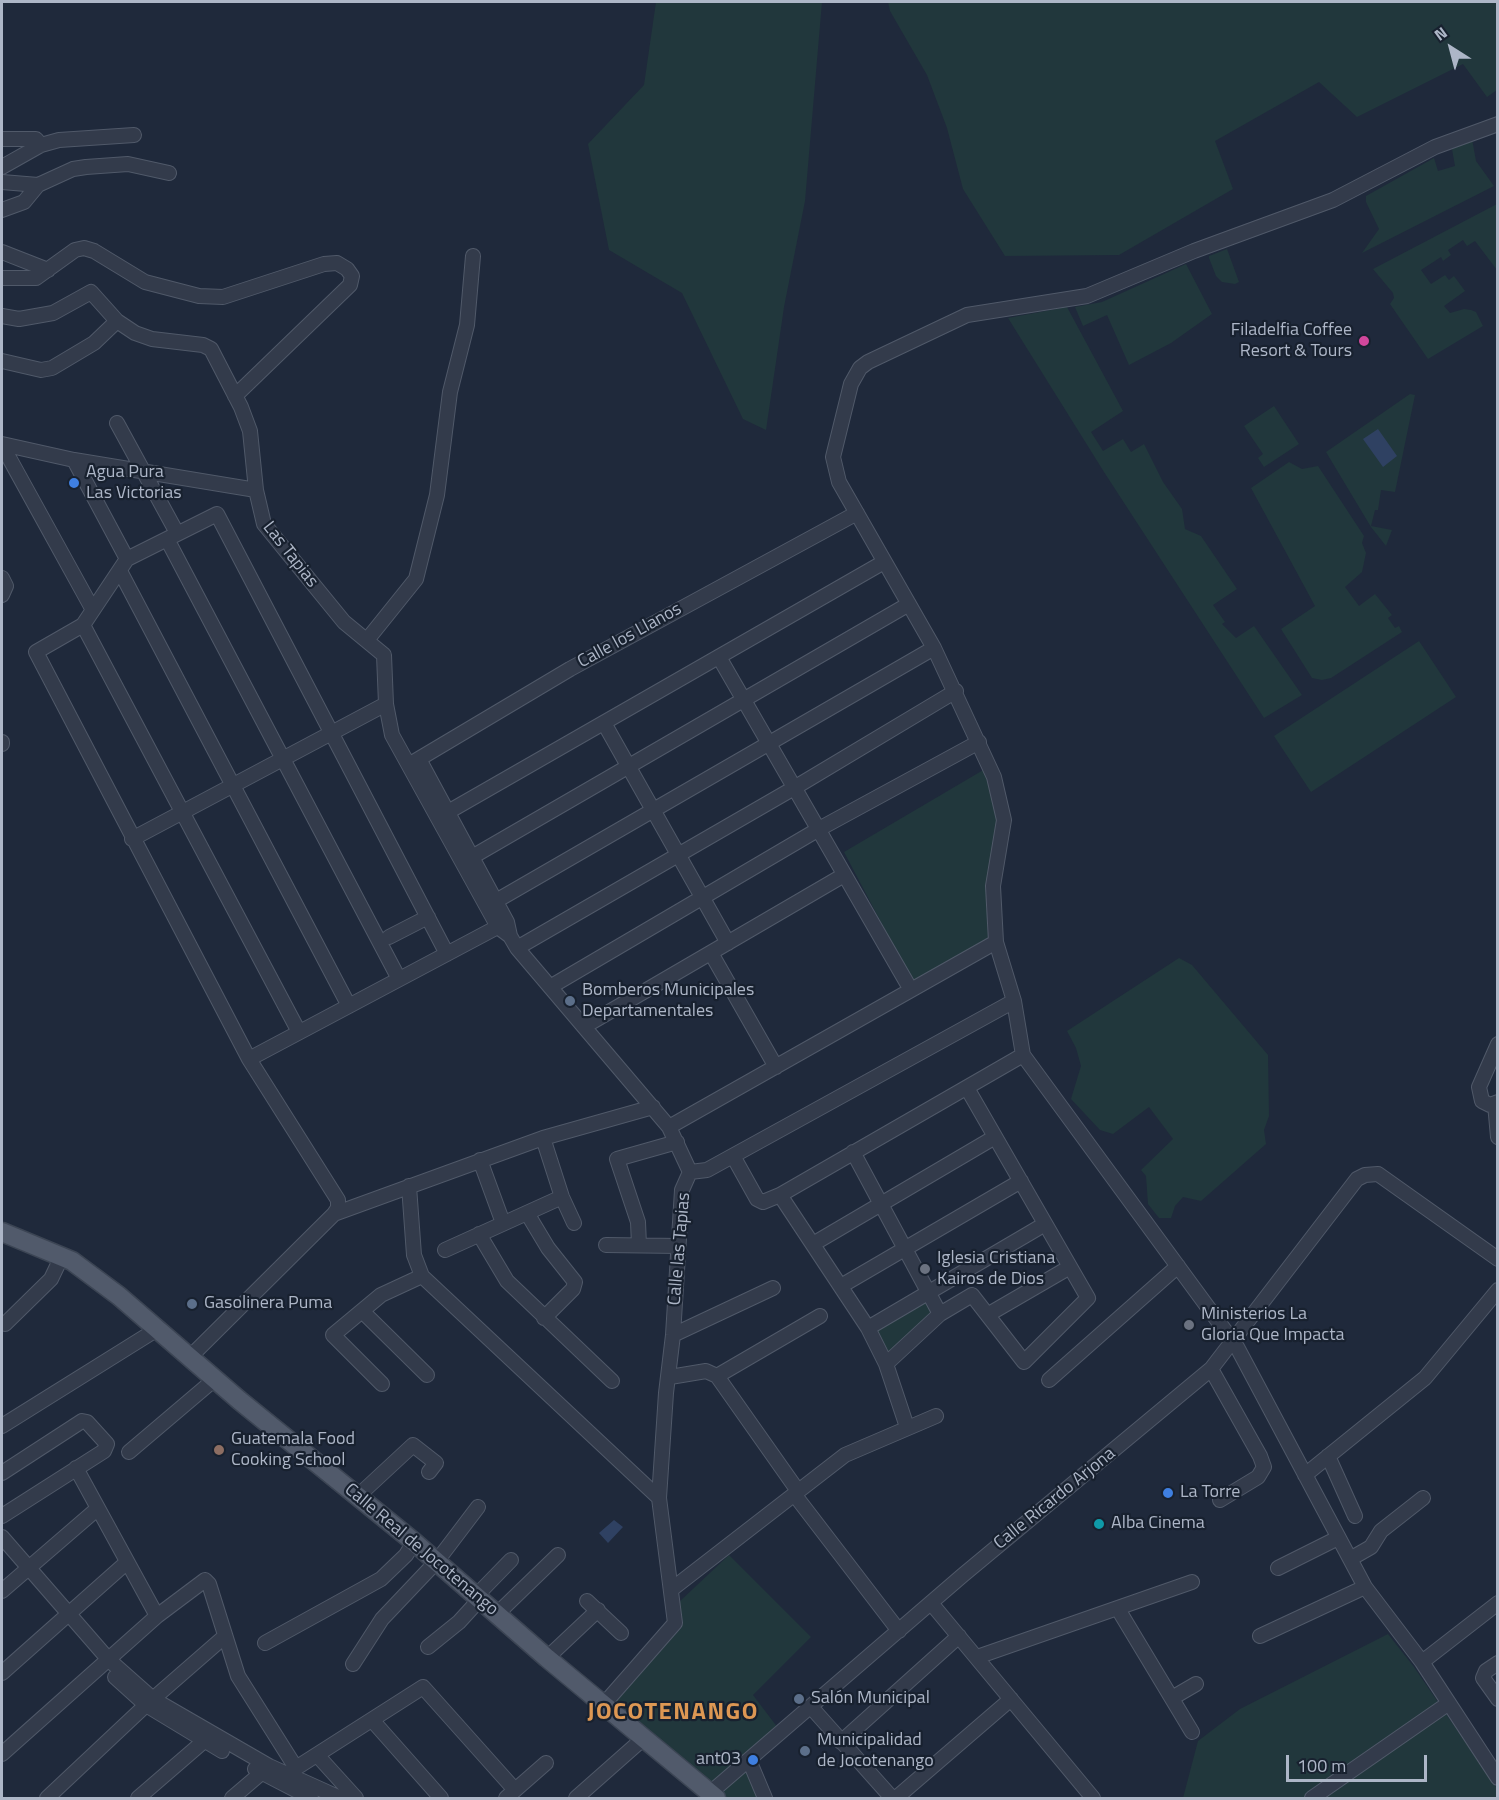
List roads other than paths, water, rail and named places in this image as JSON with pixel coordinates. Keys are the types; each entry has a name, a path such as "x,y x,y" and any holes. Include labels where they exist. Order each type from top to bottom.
{"main road":[{"name":"Calle Real de Jocotenango","path":"2,1232 62,1256 119,1296 159,1328 189,1358 437,1561 547,1658 645,1737 713,1796"}],"street":[{"path":"1497,124 1435,147 1333,200 1194,251 1087,296 967,315 868,362 860,368 851,384 833,457 835,474 934,648 956,691 993,777 1004,820 993,886 996,942 1014,1001 1023,1055 1232,1342 1365,1587 1422,1662 1497,1778"},
{"path":"2,167 41,145 69,138 134,135"},
{"path":"2,139 36,140 41,145"},
{"path":"2,210 24,202 38,185 73,169 86,166 128,165 169,173"},
{"path":"2,182 38,185"},
{"path":"2,278 36,278 75,250 84,248 94,250 145,282 199,296 223,297 324,264 337,263 347,269 352,276 350,285 235,396"},
{"path":"2,252 48,270"},
{"path":"367,640 416,579 437,495 450,392 467,325 473,256"},
{"path":"2,316 19,319 53,313 91,292 117,321 94,343 52,368 41,370 2,360"},
{"name":"Las Tapias","path":"117,321 135,333 152,339 203,345 211,349 250,431 256,490 264,524 337,614 384,655 386,704 392,735 448,812 496,901 508,933"},
{"path":"117,423 281,759 399,979"},
{"path":"2,445 74,460 256,490"},
{"path":"2,445 93,610"},
{"path":"74,460 232,785 349,1006"},
{"name":"Calle los Llanos","path":"413,762 570,669 857,513"},
{"path":"189,1358 334,1214 338,1208 338,1200 249,1059 36,655 38,649 83,625 124,565 172,536 215,514 218,515 447,954"},
{"path":"448,812 884,562"},
{"path":"2,578 6,586 2,595"},
{"path":"472,857 909,604"},
{"path":"83,625 299,1032"},
{"path":"496,901 934,648"},
{"path":"719,657 911,990"},
{"path":"249,1059 447,954 508,933 678,855 956,691"},
{"path":"132,839 386,704"},
{"path":"604,723 728,943"},
{"path":"550,987 819,829 979,742"},
{"name":"Las Tapias","path":"413,762 508,933"},
{"path":"585,1026 844,875"},
{"path":"389,937 428,917"},
{"name":"Calle las Tapias","path":"508,933 550,987 669,1127 690,1172 682,1190 674,1335 666,1393 659,1498 675,1623 604,1704"},
{"path":"669,1127 996,942"},
{"path":"711,953 776,1067"},
{"path":"690,1172 707,1170 1014,1001"},
{"path":"1497,1044 1479,1087 1482,1101 1490,1105 1496,1103 1497,1137"},
{"path":"733,1156 760,1202 780,1195 1023,1055"},
{"path":"886,1364 940,1314 972,1295 1024,1362 1088,1298 968,1088"},
{"path":"334,1214 543,1138 653,1107"},
{"path":"813,1244 995,1137"},
{"path":"543,1138 562,1197 574,1223"},
{"path":"639,1245 638,1222 617,1159 677,1142"},
{"path":"854,1152 940,1314"},
{"path":"480,1160 503,1223"},
{"name":"Calle Ricardo Arjona","path":"713,1796 749,1760 931,1603 1211,1369 1353,1182 1365,1175 1378,1174 1497,1259"},
{"path":"841,1286 1021,1181"},
{"path":"409,1186 414,1255 422,1276 659,1498"},
{"path":"780,1195 868,1328 886,1364 907,1427"},
{"path":"445,1250 562,1197"},
{"path":"527,1213 548,1248 575,1282 573,1289 544,1318"},
{"path":"868,1328 1045,1224"},
{"path":"479,1234 507,1281 612,1381"},
{"path":"606,1245 679,1246"},
{"path":"5,1324 51,1279 62,1256"},
{"path":"1049,1380 1178,1266"},
{"path":"989,1314 1070,1267"},
{"path":"382,1384 333,1335 381,1295 422,1276"},
{"path":"674,1335 773,1288"},
{"path":"1305,1475 1425,1378 1497,1290"},
{"path":"362,1311 427,1375"},
{"path":"717,1376 820,1316"},
{"path":"2,1426 159,1328"},
{"path":"1211,1369 1264,1467 1258,1477 1220,1500"},
{"path":"670,1377 706,1371 717,1376 796,1493 899,1631"},
{"path":"129,1452 215,1379"},
{"path":"672,1589 845,1455 936,1416"},
{"path":"2,1473 84,1421 107,1444 76,1468 2,1516"},
{"path":"358,1496 413,1445 436,1463 429,1472"},
{"path":"1328,1456 1355,1516"},
{"path":"76,1468 157,1616"},
{"path":"1350,1559 1371,1547 1381,1531 1423,1498"},
{"path":"353,1664 382,1619 437,1561 478,1507"},
{"path":"2,1592 97,1509"},
{"path":"2,1537 25,1570 106,1663 149,1702 208,1738 266,1769 311,1798"},
{"path":"1278,1568 1338,1538"},
{"path":"265,1643 381,1579 406,1555 414,1542"},
{"path":"2,1550 25,1570"},
{"path":"497,1614 558,1555"},
{"path":"428,1647 459,1622 511,1560"},
{"path":"2,1673 126,1563"},
{"path":"2,1754 157,1616 205,1580 209,1584 224,1637 246,1690 294,1772 332,1797"},
{"path":"976,1657 1192,1582"},
{"path":"1260,1636 1365,1587"},
{"path":"931,1603 1093,1798"},
{"path":"1422,1662 1497,1603"},
{"path":"547,1658 592,1605 621,1633"},
{"path":"1118,1609 1192,1732"},
{"path":"841,1742 959,1636"},
{"path":"47,1798 149,1702 224,1637"},
{"path":"1497,1663 1486,1671 1483,1678 1497,1699"},
{"path":"1172,1698 1196,1684"},
{"path":"231,1798 266,1769 294,1772 423,1687 511,1794 546,1763"},
{"path":"811,1707 894,1798 1011,1699"},
{"path":"1312,1798 1449,1703"},
{"path":"372,1720 441,1798"},
{"path":"576,1798 645,1737"},
{"path":"138,1798 208,1738"},
{"path":"317,1755 356,1798"},
{"path":"749,1760 765,1798"}],"water":[{"path":"1378,429 1397,456 1383,467 1363,439"},
{"path":"614,1520 623,1527 608,1543 599,1533"}],"place":[{"name":"Filadelfia Coffee Resort & Tours","path":"1364,341"},
{"name":"Agua Pura Las Victorias","path":"74,483"},
{"name":"Bomberos Municipales Departamentales","path":"570,1001"},
{"name":"Iglesia Cristiana Kairos de Dios","path":"925,1269"},
{"name":"Gasolinera Puma","path":"192,1304"},
{"name":"Ministerios La Gloria Que Impacta","path":"1189,1325"},
{"name":"Guatemala Food Cooking School","path":"219,1450"},
{"name":"La Torre","path":"1168,1493"},
{"name":"Alba Cinema","path":"1099,1524"},
{"name":"Salón Municipal","path":"799,1699"},
{"name":"Municipalidad de Jocotenango","path":"805,1751"},
{"name":"ant03","path":"753,1760"}],"district":[{"name":"JOCOTENANGO","path":"673,1713"}]}
